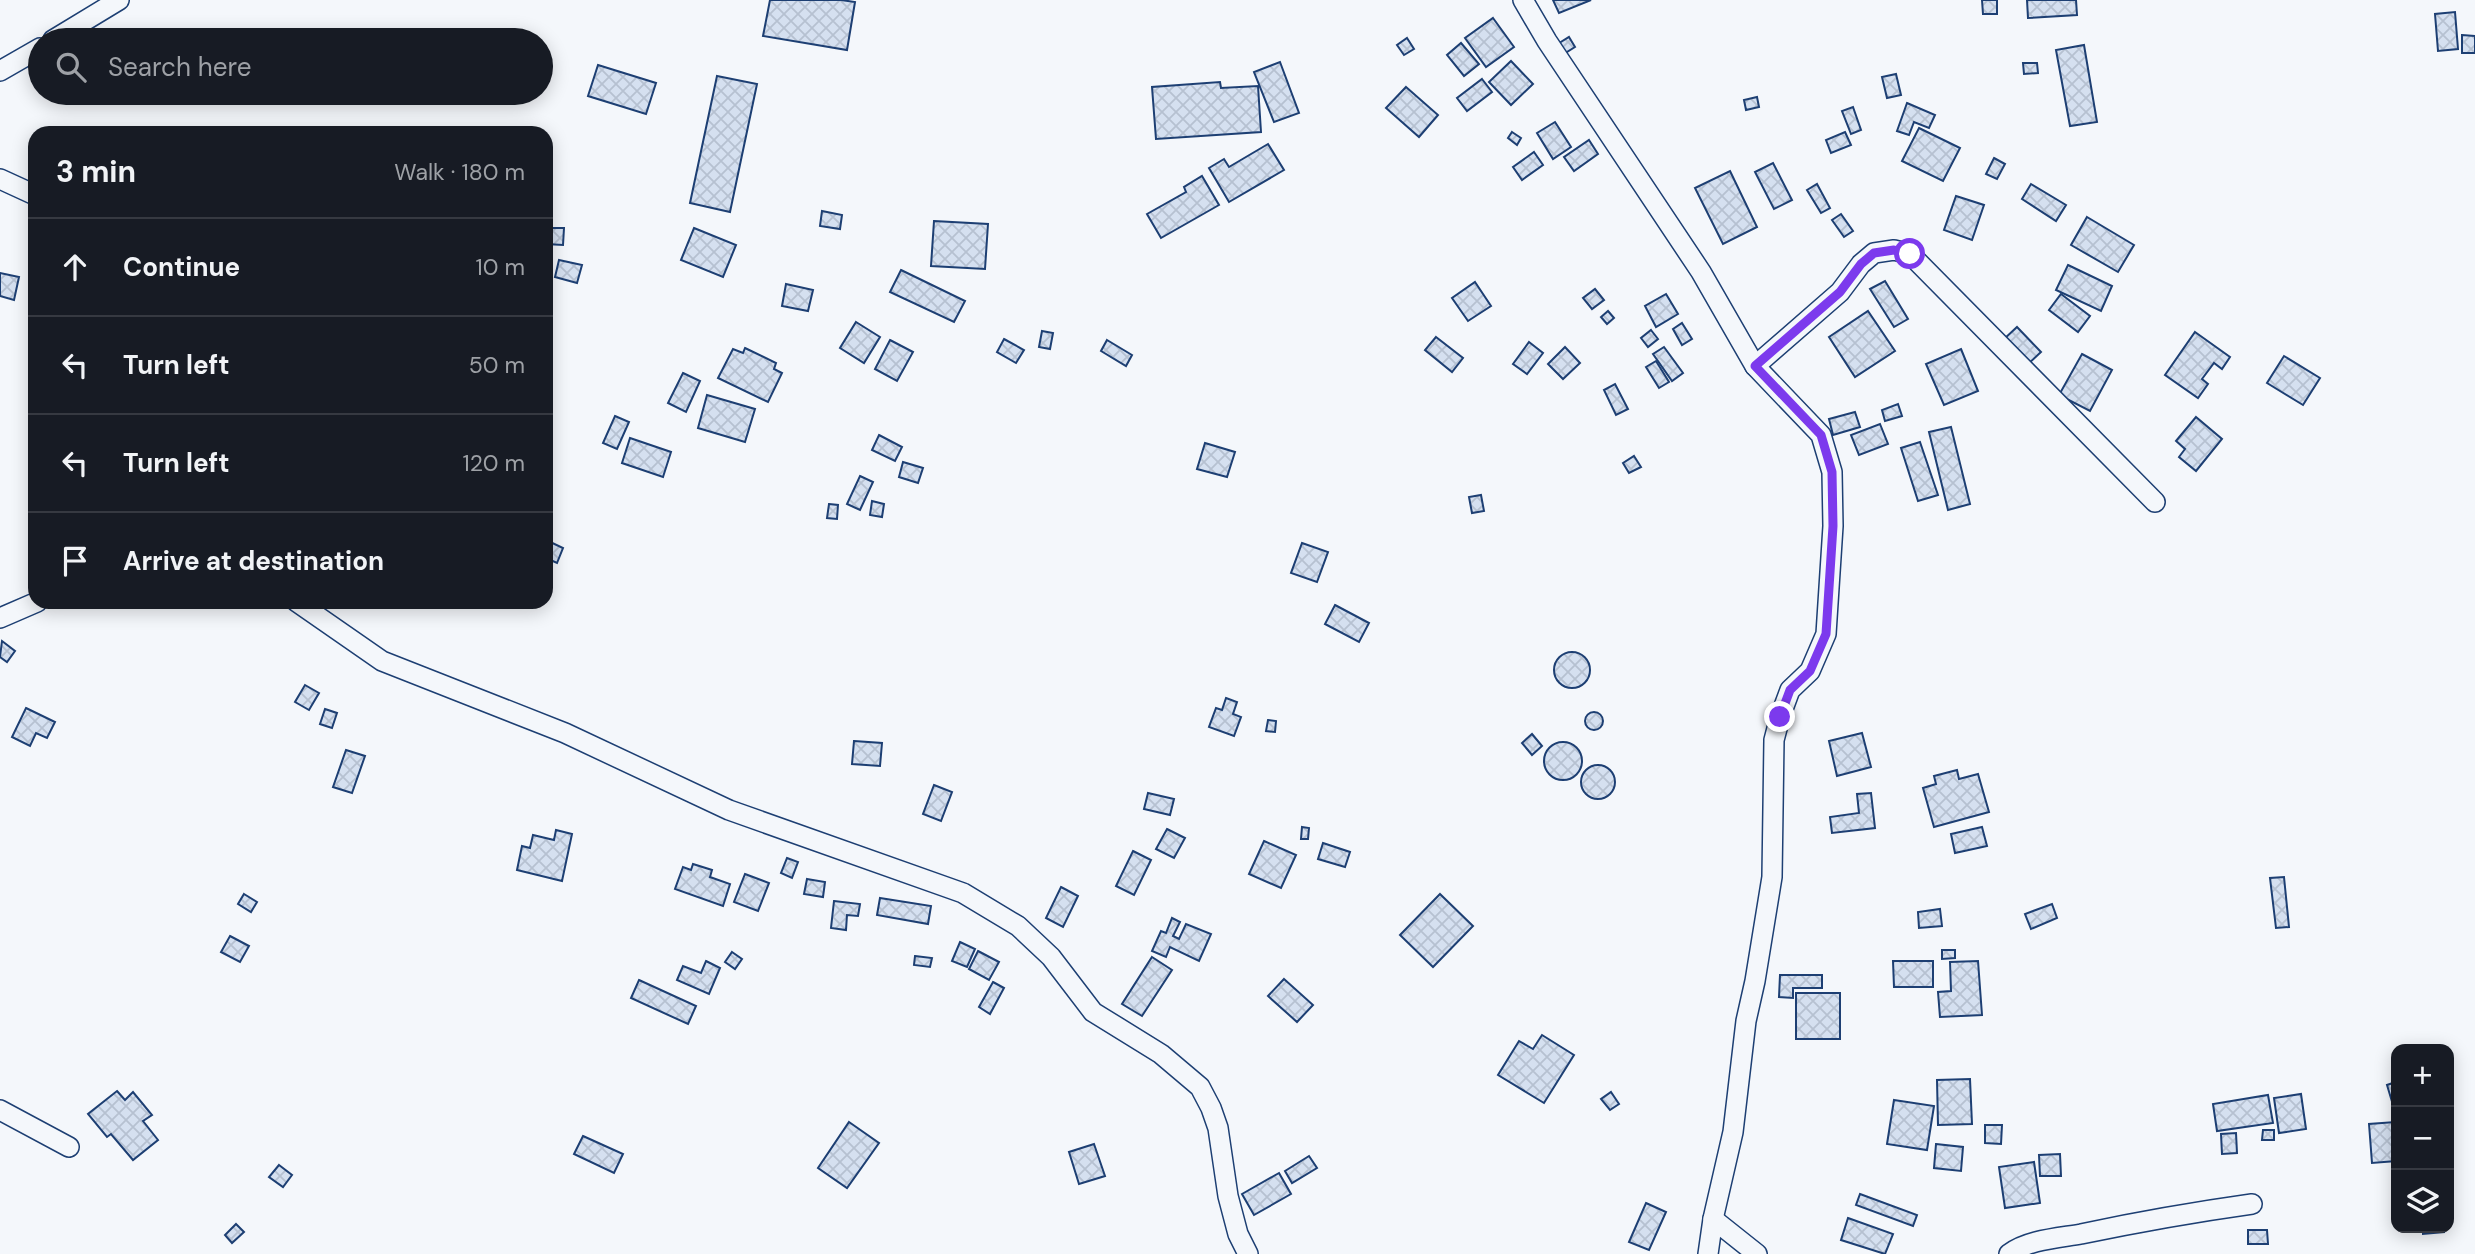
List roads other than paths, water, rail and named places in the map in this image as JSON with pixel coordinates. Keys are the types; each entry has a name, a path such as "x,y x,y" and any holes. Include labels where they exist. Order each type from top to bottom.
{"street":[{"path":"74,28 119,0"},
{"path":"1523,0 1547,41 1701,272 1755,366 1821,435 1832,472 1831,567 1826,634 1810,671 1790,690 1774,740 1772,877 1746,1021 1733,1132 1713,1219 1708,1254"},
{"path":"0,71 28,55"},
{"path":"0,179 28,192"},
{"path":"1755,366 1840,292 1861,264 1874,253 1894,250 1910,254 2155,502"},
{"path":"0,618 28,606"},
{"path":"307,609 382,661 565,733 729,810 963,893 1018,926 1051,957 1093,1012 1160,1054 1200,1087 1218,1128 1228,1196 1238,1234 1248,1254"},
{"path":"0,1110 69,1147"},
{"path":"2009,1254 2017,1248 2044,1241 2169,1216 2252,1203"},
{"path":"1713,1219 1757,1254"}]}
